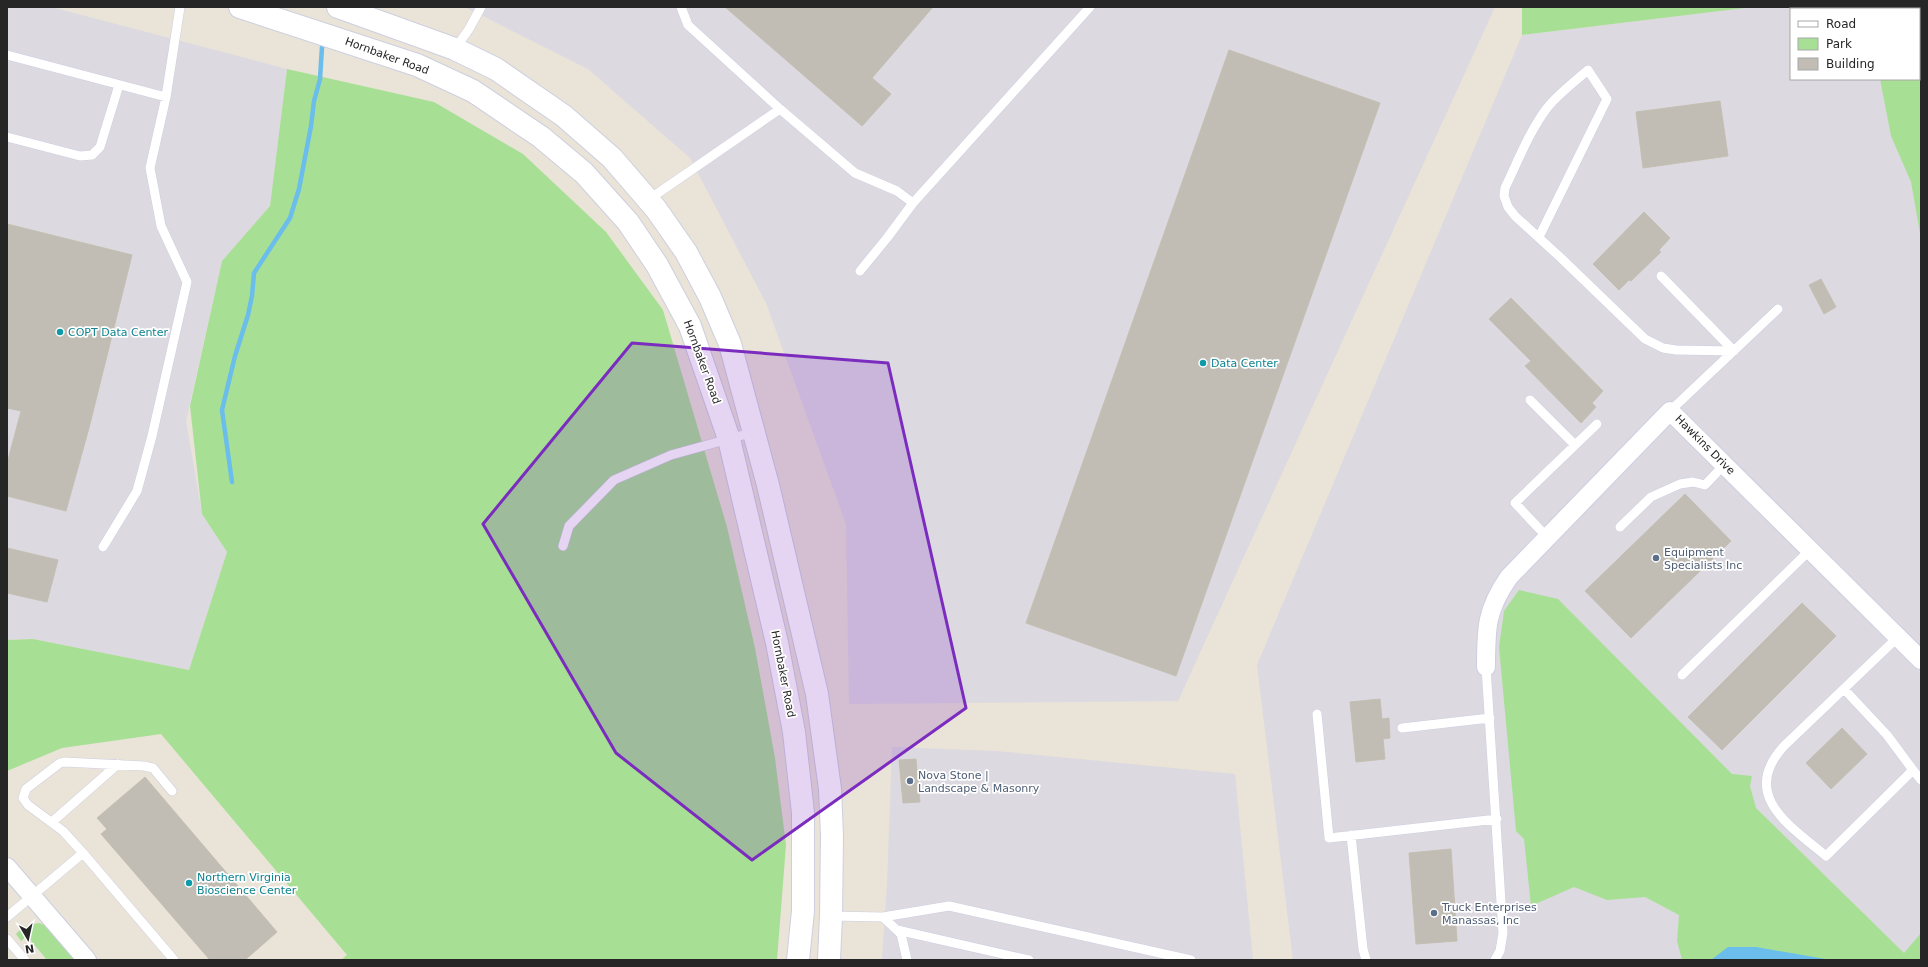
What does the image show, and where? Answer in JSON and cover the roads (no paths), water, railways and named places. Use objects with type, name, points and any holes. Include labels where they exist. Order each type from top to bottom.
[{"type":"main road","name":"Hornbaker Road","points":[[240,7],[417,65],[472,91],[541,137],[584,173],[628,222],[641,239],[665,278],[690,326],[729,439],[777,643],[794,732],[803,813],[803,912],[798,960]]},
{"type":"main road","points":[[338,7],[455,49],[496,69],[564,116],[612,158],[648,200],[686,252],[710,296],[730,344],[754,432],[772,500],[818,701],[830,788],[832,836],[831,916],[828,960]]},
{"type":"street","name":"Hawkins Drive","points":[[1486,667],[1488,619],[1493,604],[1509,577],[1670,411],[1811,549],[1921,660]]},
{"type":"street","points":[[7,867],[87,960]]},
{"type":"lane","points":[[103,547],[137,491],[152,436],[187,282],[161,226],[150,168],[166,97],[180,7]]},
{"type":"lane","points":[[455,49],[470,29],[481,7]]},
{"type":"lane","points":[[681,7],[688,25],[780,109],[855,173],[897,191],[913,203]]},
{"type":"lane","points":[[860,271],[913,203],[1090,7]]},
{"type":"lane","points":[[7,55],[166,97]]},
{"type":"lane","points":[[1539,237],[1607,99],[1588,70],[1561,93],[1548,107],[1537,123],[1505,188],[1504,196],[1508,207],[1515,216],[1539,237],[1645,339],[1663,348],[1676,350],[1734,351]]},
{"type":"lane","points":[[7,137],[80,156],[92,155],[100,147],[119,85]]},
{"type":"lane","points":[[648,200],[780,109]]},
{"type":"lane","points":[[1661,276],[1734,351]]},
{"type":"lane","points":[[1670,411],[1778,309]]},
{"type":"lane","points":[[1530,400],[1575,445]]},
{"type":"lane","points":[[1547,537],[1515,503],[1597,424]]},
{"type":"lane","points":[[563,546],[569,526],[614,480],[671,455],[754,432]]},
{"type":"lane","points":[[1620,527],[1651,497],[1680,484],[1693,482],[1705,485],[1725,464]]},
{"type":"lane","points":[[1682,675],[1811,549]]},
{"type":"lane","points":[[1898,637],[1784,746],[1769,769],[1768,787],[1771,804],[1780,817],[1826,856],[1913,770]]},
{"type":"lane","points":[[1486,667],[1497,819],[1503,933],[1500,951],[1495,960]]},
{"type":"lane","points":[[1844,689],[1887,735],[1921,780]]},
{"type":"lane","points":[[1317,714],[1329,838],[1497,819]]},
{"type":"lane","points":[[1402,728],[1490,718]]},
{"type":"lane","points":[[172,791],[153,768],[118,764],[64,762],[26,789],[23,798],[28,805],[52,822],[83,852],[174,960]]},
{"type":"lane","points":[[52,822],[118,764]]},
{"type":"lane","points":[[1351,835],[1363,950],[1366,960]]},
{"type":"lane","points":[[7,917],[83,852]]},
{"type":"lane","points":[[831,916],[883,917],[949,906],[1191,960]]},
{"type":"lane","points":[[883,917],[901,934],[907,960]]},
{"type":"lane","points":[[897,930],[1029,960]]},
{"type":"lane","points":[[7,939],[25,960]]},
{"type":"water","points":[[1728,947],[1756,947],[1831,960],[1711,960]]},
{"type":"waterway","points":[[232,482],[222,410],[235,356],[248,315],[252,296],[254,273],[290,218],[299,189],[311,126],[314,101],[320,79],[322,47]]},
{"type":"place","name":"COPT Data Center","points":[[60,332]]},
{"type":"place","name":"Data Center","points":[[1203,363]]},
{"type":"place","name":"Equipment Specialists Inc","points":[[1656,558]]},
{"type":"place","name":"Nova Stone | Landscape & Masonry","points":[[910,781]]},
{"type":"place","name":"Northern Virginia Bioscience Center","points":[[189,883]]},
{"type":"place","name":"Truck Enterprises Manassas, Inc","points":[[1434,913]]}]
